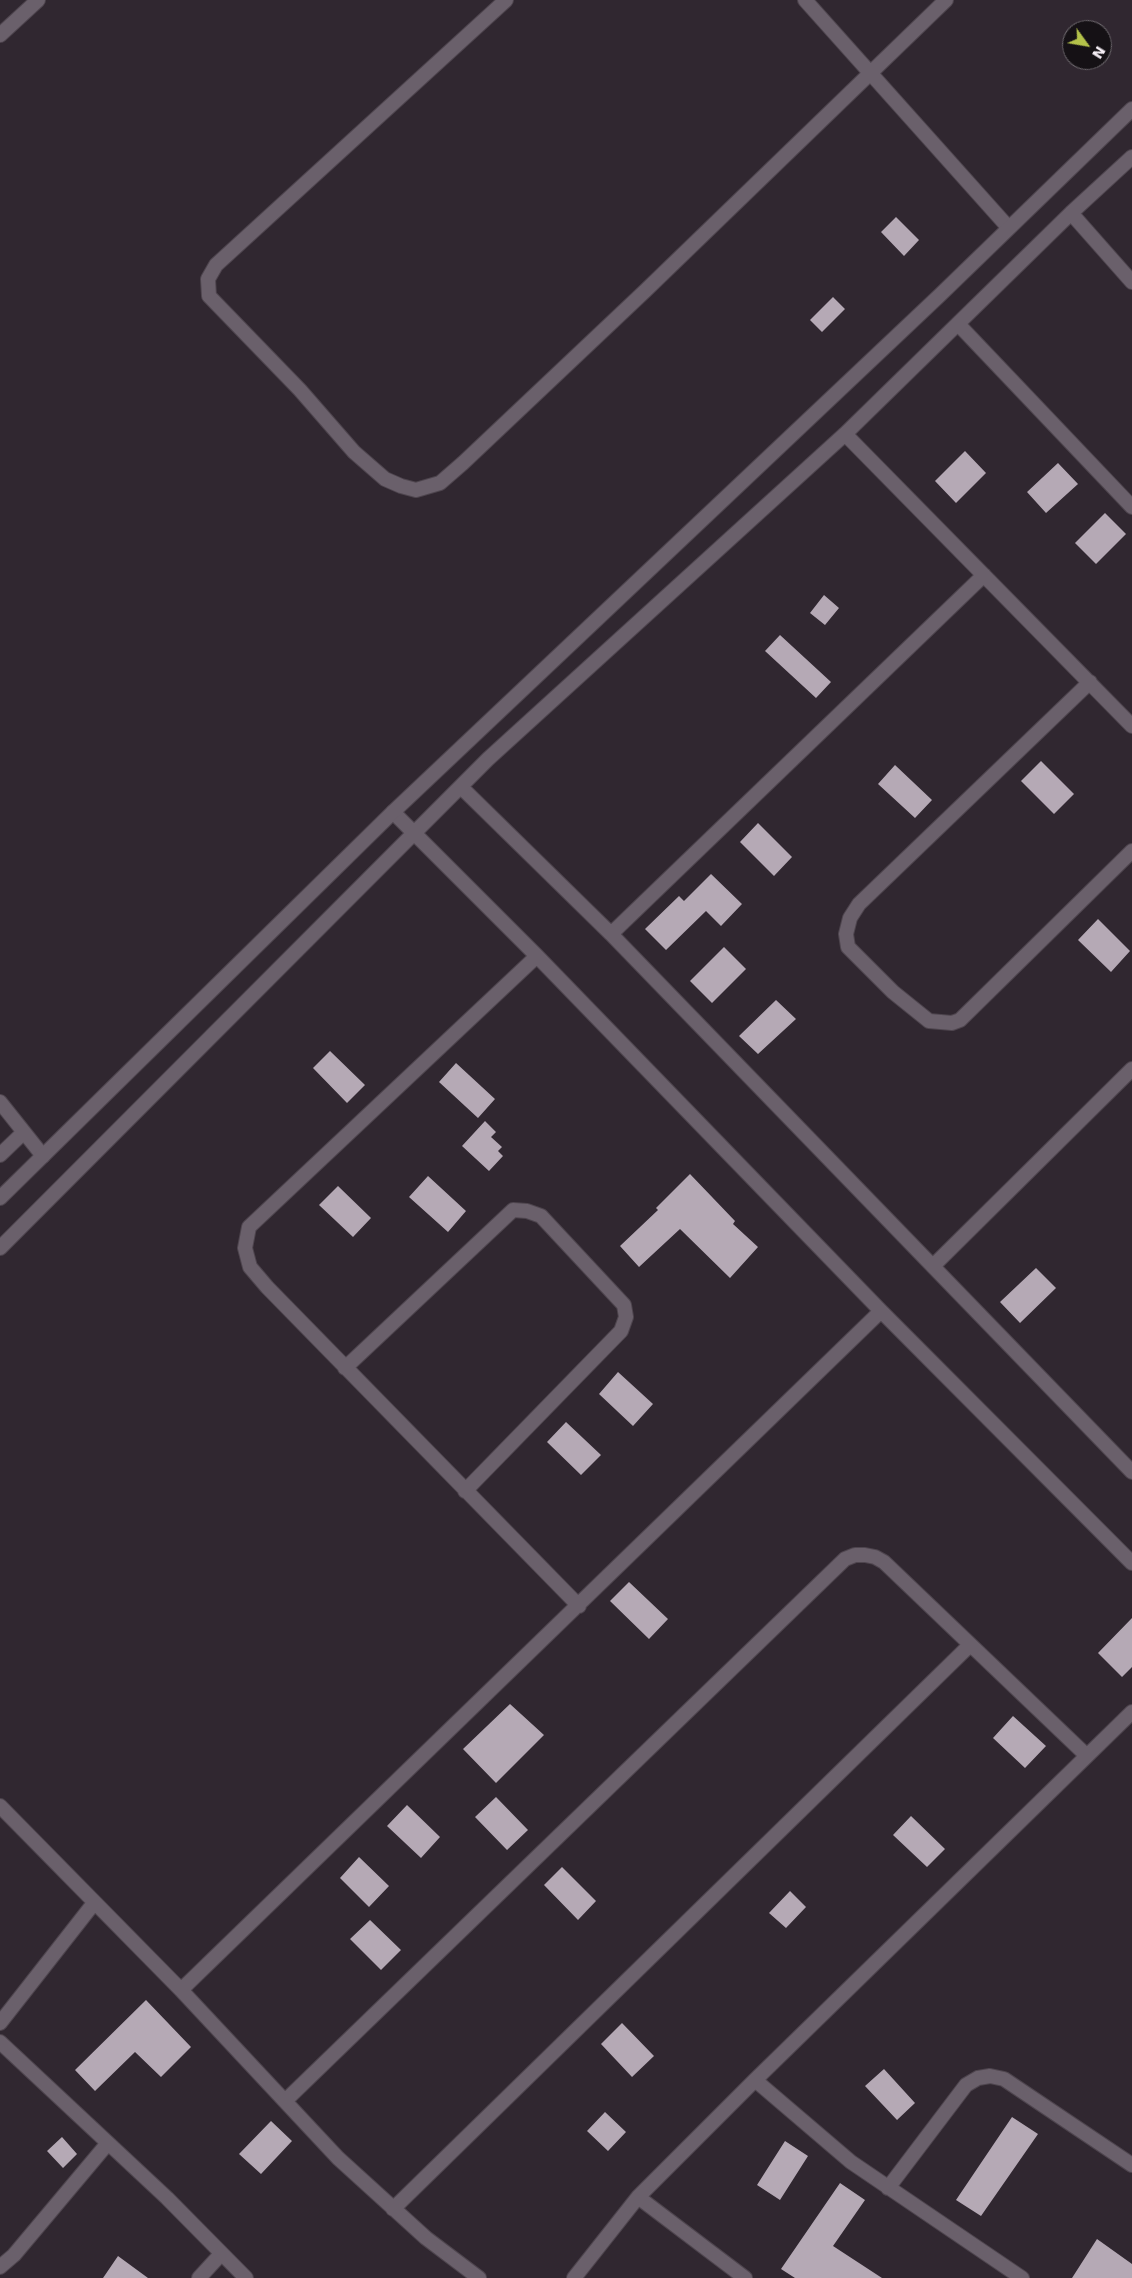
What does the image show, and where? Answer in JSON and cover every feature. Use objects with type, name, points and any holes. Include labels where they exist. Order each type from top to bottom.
[{"type":"street","points":[[0,35],[38,0]]},
{"type":"street","points":[[506,0],[216,265],[208,279],[209,296],[300,390],[354,452],[385,479],[416,490],[440,483],[463,463],[946,0]]},
{"type":"street","points":[[805,0],[1008,227]]},
{"type":"street","points":[[0,1198],[393,812],[940,295],[1008,227],[1132,109]]},
{"type":"street","points":[[0,1248],[510,738],[845,434],[1132,157]]},
{"type":"street","points":[[1071,214],[1132,282]]},
{"type":"street","points":[[958,324],[1132,508]]},
{"type":"street","points":[[845,434],[1132,726]]},
{"type":"street","points":[[612,934],[984,575]]},
{"type":"street","points":[[1090,682],[859,904],[850,918],[846,934],[848,947],[893,992],[929,1021],[952,1023],[960,1020],[1132,851]]},
{"type":"street","points":[[461,787],[612,934],[1132,1472]]},
{"type":"street","points":[[393,812],[537,956],[881,1311],[1132,1564]]},
{"type":"street","points":[[537,956],[249,1227],[245,1248],[250,1267],[464,1491],[579,1606]]},
{"type":"street","points":[[933,1266],[1132,1069]]},
{"type":"street","points":[[0,1102],[43,1156]]},
{"type":"street","points":[[0,1155],[24,1132]]},
{"type":"street","points":[[345,1368],[513,1210],[528,1211],[541,1216],[624,1305],[626,1317],[621,1330],[464,1491]]},
{"type":"street","points":[[181,1990],[881,1311]]},
{"type":"street","points":[[285,2101],[844,1559],[855,1555],[865,1555],[875,1557],[884,1562],[1086,1755]]},
{"type":"street","points":[[393,2210],[970,1645]]},
{"type":"street","points":[[574,2278],[638,2197],[1086,1755],[1132,1712]]},
{"type":"street","points":[[0,1806],[181,1990],[338,2158],[393,2210],[479,2278]]},
{"type":"street","points":[[0,2023],[94,1902]]},
{"type":"street","points":[[0,2042],[167,2198],[246,2278]]},
{"type":"street","points":[[888,2188],[966,2086],[978,2078],[990,2076],[1004,2079],[1132,2165]]},
{"type":"street","points":[[755,2080],[852,2162],[1022,2278]]},
{"type":"street","points":[[0,2268],[14,2255],[108,2143]]},
{"type":"street","points":[[638,2197],[745,2278]]},
{"type":"street","points":[[199,2278],[221,2254]]},
{"type":"building","points":[[896,217],[919,240],[904,256],[881,232]]},
{"type":"building","points":[[833,297],[845,309],[822,332],[810,320]]},
{"type":"building","points":[[965,451],[986,473],[956,503],[935,481]]},
{"type":"building","points":[[1058,463],[1078,484],[1046,513],[1027,492]]},
{"type":"building","points":[[1105,513],[1126,534],[1096,564],[1075,543]]},
{"type":"building","points":[[824,595],[839,608],[825,625],[810,613]]},
{"type":"building","points":[[780,635],[831,682],[816,698],[765,651]]},
{"type":"building","points":[[1041,761],[1074,794],[1054,814],[1021,781]]},
{"type":"building","points":[[895,765],[932,800],[915,818],[878,784]]},
{"type":"building","points":[[758,823],[792,857],[774,876],[740,842]]},
{"type":"building","points":[[711,874],[742,904],[721,926],[706,911],[666,950],[645,929],[679,896],[684,901]]},
{"type":"building","points":[[1098,919],[1130,951],[1111,972],[1078,940]]},
{"type":"building","points":[[724,947],[746,969],[712,1003],[690,981]]},
{"type":"building","points":[[776,1000],[796,1019],[758,1054],[739,1036]]},
{"type":"building","points":[[330,1051],[365,1085],[347,1103],[313,1068]]},
{"type":"building","points":[[456,1063],[495,1099],[478,1118],[439,1082]]},
{"type":"building","points":[[485,1121],[496,1132],[491,1137],[502,1147],[498,1151],[503,1156],[489,1171],[462,1146]]},
{"type":"building","points":[[690,1174],[735,1221],[733,1224],[758,1247],[730,1278],[680,1229],[639,1267],[620,1246],[658,1210],[656,1208]]},
{"type":"building","points":[[428,1176],[466,1211],[448,1232],[409,1197]]},
{"type":"building","points":[[338,1186],[371,1218],[353,1237],[319,1205]]},
{"type":"building","points":[[1036,1268],[1056,1288],[1020,1323],[1000,1302]]},
{"type":"building","points":[[618,1372],[653,1404],[633,1426],[599,1394]]},
{"type":"building","points":[[566,1422],[601,1455],[581,1475],[547,1442]]},
{"type":"building","points":[[629,1582],[668,1619],[649,1639],[610,1601]]},
{"type":"building","points":[[1132,1618],[1132,1667],[1122,1677],[1098,1653]]},
{"type":"building","points":[[510,1704],[544,1735],[496,1783],[463,1749]]},
{"type":"building","points":[[1013,1716],[1046,1746],[1025,1768],[993,1738]]},
{"type":"building","points":[[496,1797],[528,1830],[507,1850],[475,1817]]},
{"type":"building","points":[[407,1805],[440,1837],[421,1858],[387,1826]]},
{"type":"building","points":[[911,1816],[945,1849],[927,1867],[893,1835]]},
{"type":"building","points":[[359,1857],[389,1886],[369,1907],[340,1878]]},
{"type":"building","points":[[562,1867],[596,1901],[578,1920],[544,1885]]},
{"type":"building","points":[[790,1891],[806,1907],[786,1928],[769,1913]]},
{"type":"building","points":[[370,1920],[401,1950],[381,1970],[350,1939]]},
{"type":"building","points":[[146,2000],[191,2047],[161,2077],[135,2052],[95,2091],[75,2070]]},
{"type":"building","points":[[622,2023],[654,2056],[632,2077],[601,2044]]},
{"type":"building","points":[[884,2069],[915,2103],[897,2120],[865,2086]]},
{"type":"building","points":[[605,2112],[626,2132],[608,2151],[587,2131]]},
{"type":"building","points":[[1012,2117],[1038,2134],[981,2216],[956,2200]]},
{"type":"building","points":[[271,2121],[292,2141],[261,2174],[239,2154]]},
{"type":"building","points":[[62,2137],[77,2154],[63,2168],[47,2151]]},
{"type":"building","points":[[785,2141],[808,2156],[780,2200],[757,2185]]},
{"type":"building","points":[[840,2183],[865,2200],[833,2246],[882,2278],[795,2278],[781,2269]]},
{"type":"building","points":[[1097,2239],[1132,2264],[1132,2278],[1072,2278]]},
{"type":"building","points":[[118,2256],[148,2278],[103,2278]]}]
